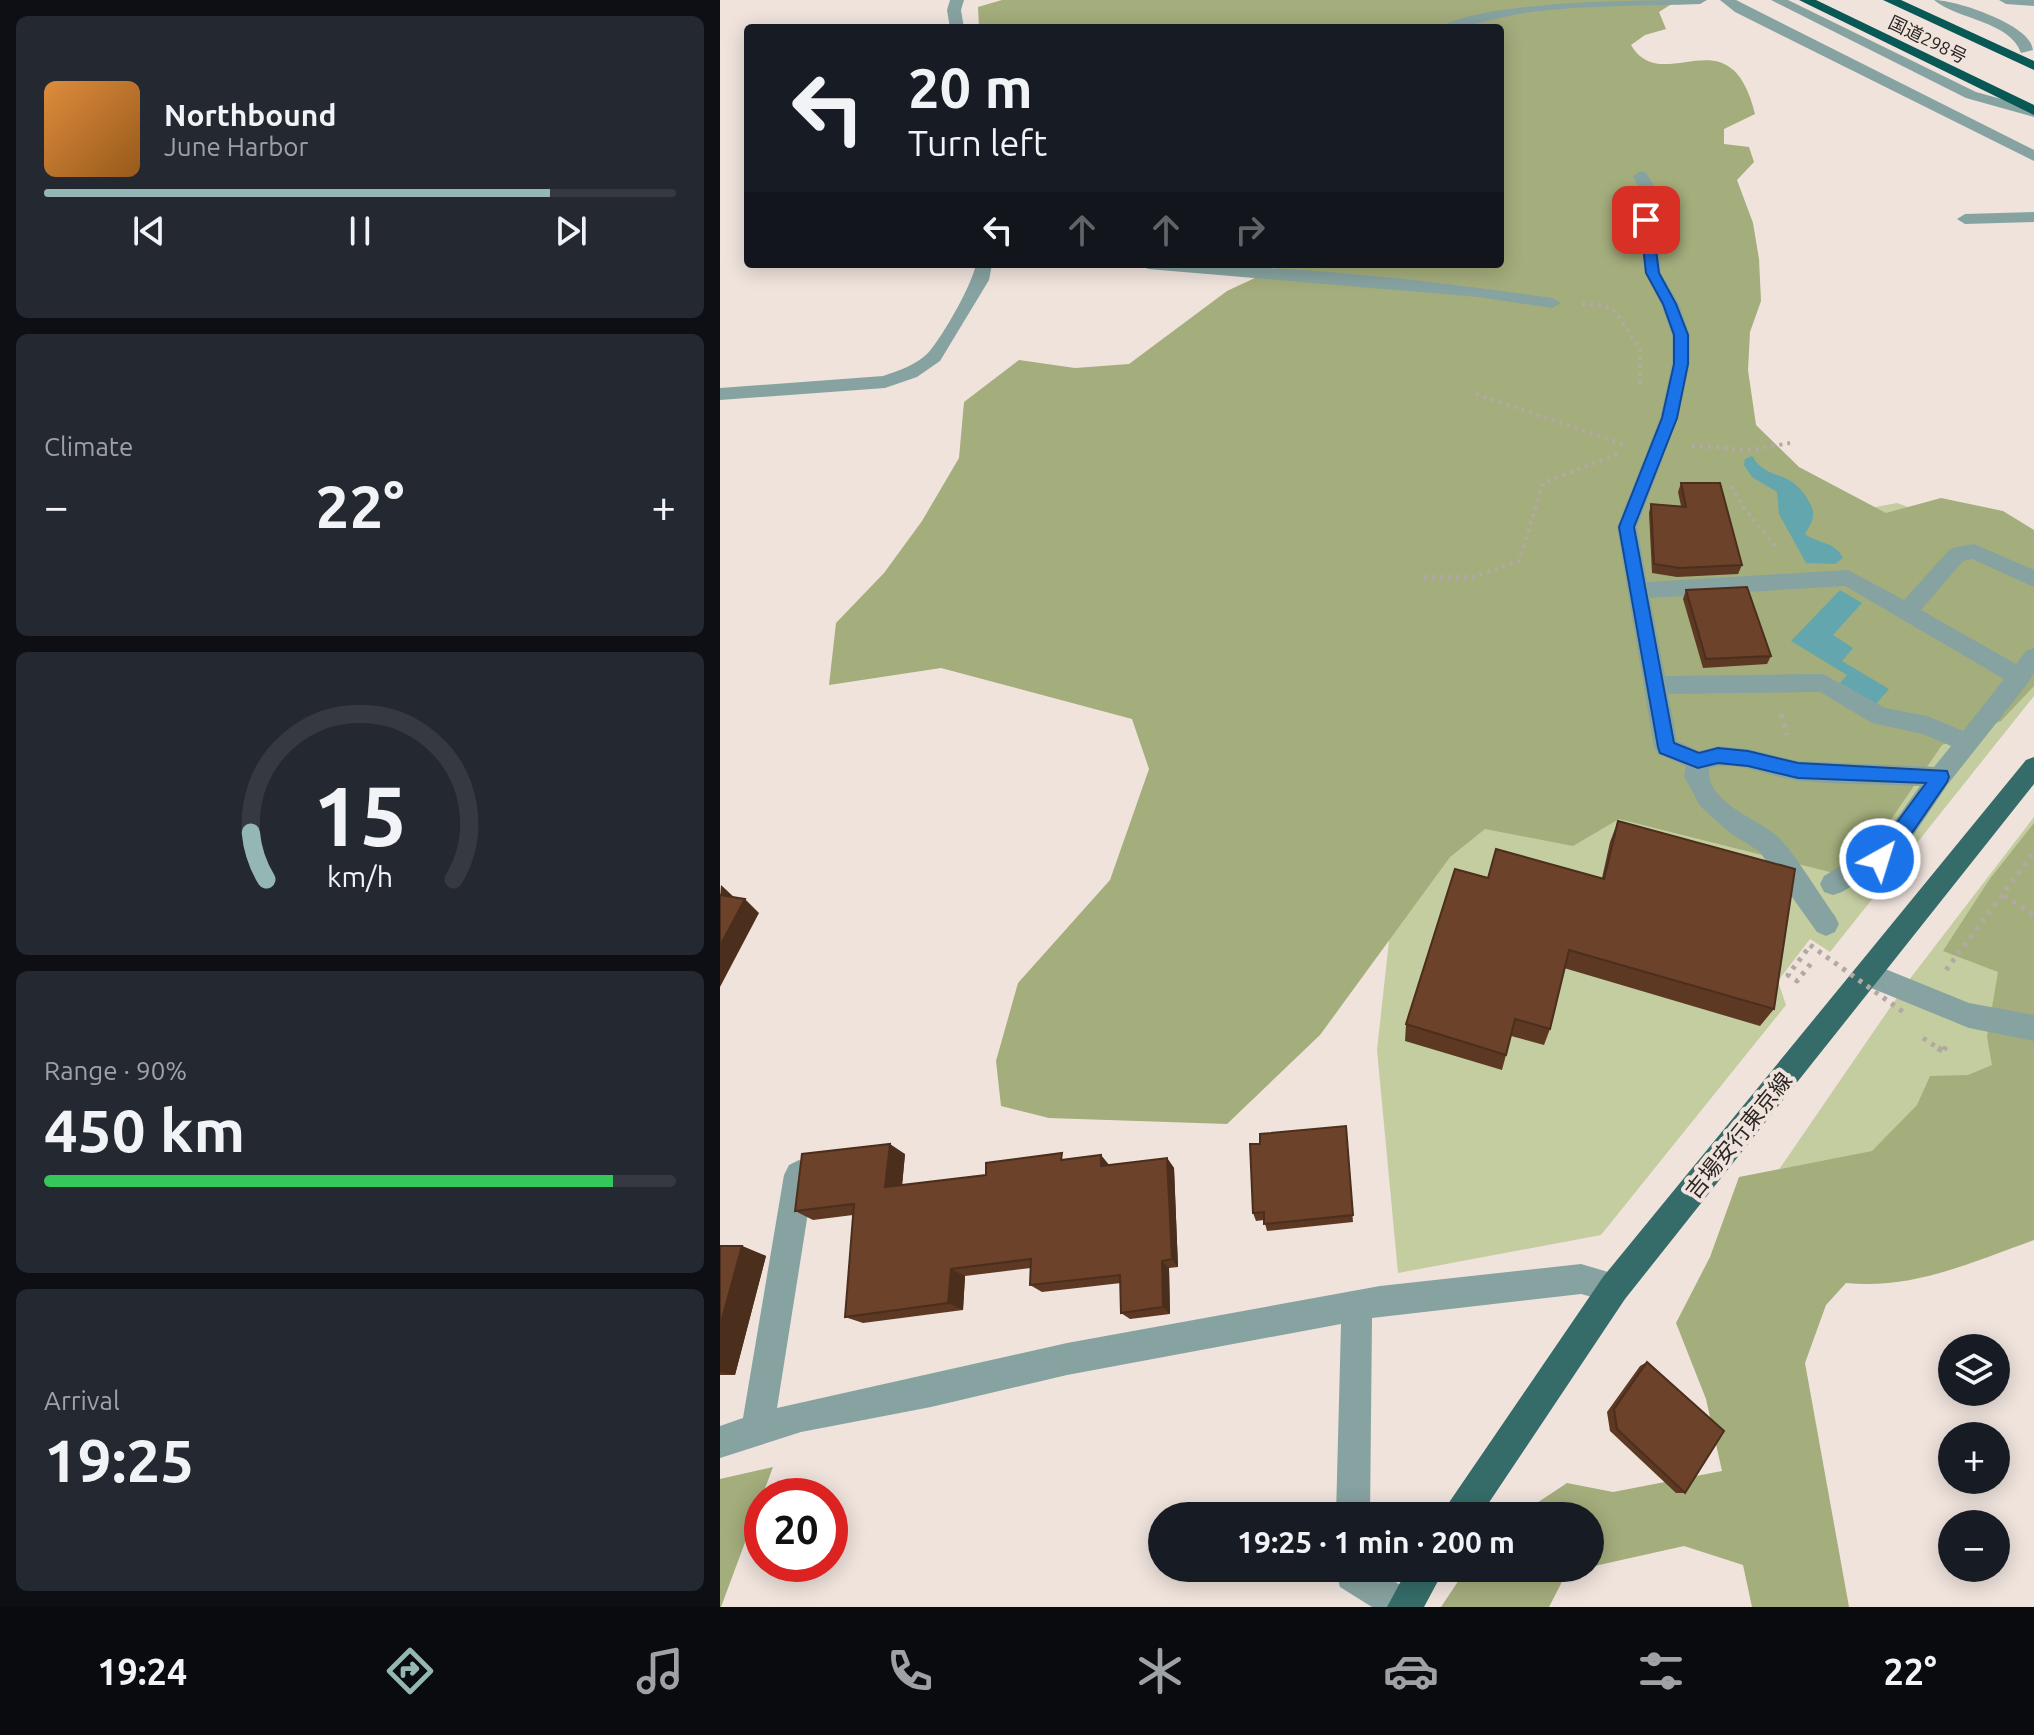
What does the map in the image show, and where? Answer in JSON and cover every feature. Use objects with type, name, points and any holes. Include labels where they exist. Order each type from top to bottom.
[{"type":"highway","name":"国道298号","points":[[1806,0],[2034,112]]},
{"type":"highway","points":[[1832,0],[2034,97]]},
{"type":"highway","points":[[1890,0],[2034,66]]},
{"type":"highway","name":"国道298号","points":[[1916,0],[2030,52]]},
{"type":"main road","name":"吉場安行東京線","points":[[1469,1502],[1614,1288],[2034,767]]},
{"type":"main road","points":[[1404,1607],[1419,1582]]},
{"type":"street","points":[[956,24],[954,10],[957,0]]},
{"type":"street","points":[[1454,24],[1475,14],[1519,5],[1700,0]]},
{"type":"street","points":[[1727,0],[2034,156]]},
{"type":"street","points":[[1778,0],[1971,95],[2034,112]]},
{"type":"street","points":[[1941,0],[2006,28],[2026,44],[2030,52]]},
{"type":"street","points":[[2006,0],[2034,2]]},
{"type":"street","points":[[1641,176],[1645,184],[1653,273],[1670,304],[1681,335],[1681,364],[1669,418],[1627,527],[1666,747],[1698,761],[1718,756],[1748,759],[1798,771],[1940,777]]},
{"type":"street","points":[[1965,219],[2034,217]]},
{"type":"street","points":[[720,394],[885,382],[911,373],[934,357],[981,280],[983,268]]},
{"type":"street","points":[[1195,268],[1478,292],[1552,303]]},
{"type":"street","points":[[1907,612],[1956,555],[1974,551],[2034,579]]},
{"type":"street","points":[[1637,591],[1848,578],[2020,677]]},
{"type":"street","points":[[1833,884],[1889,850],[1940,777],[2034,657]]},
{"type":"street","points":[[1653,685],[1823,683],[1880,716],[1927,725],[1967,743]]},
{"type":"street","points":[[1698,761],[1696,776],[1708,799],[1739,826],[1768,843],[1826,924]]},
{"type":"street","points":[[1868,974],[1915,1007],[1997,1025],[2034,1028]]},
{"type":"street","points":[[757,1431],[799,1175]]},
{"type":"street","points":[[720,1442],[801,1416],[931,1391],[1067,1359],[1357,1305],[1581,1279],[1614,1288]]},
{"type":"street","points":[[1353,1502],[1357,1305]]},
{"type":"street","points":[[1363,1582],[1404,1607]]},
{"type":"path","points":[[1552,303],[1603,305],[1616,312],[1640,349],[1640,397]]},
{"type":"path","points":[[1424,577],[1455,579],[1493,575],[1519,561],[1543,483],[1633,448],[1476,394]]},
{"type":"path","points":[[1659,443],[1751,450],[1790,443]]},
{"type":"path","points":[[1731,486],[1742,506],[1782,555],[1793,580]]},
{"type":"path","points":[[1771,684],[1798,771]]},
{"type":"path","points":[[1813,961],[1797,981],[1788,975],[1810,945],[1915,1007],[2004,896],[2034,852]]},
{"type":"path","points":[[2004,896],[2034,915]]},
{"type":"green space","points":[[1002,0],[1678,0],[1659,12],[1666,29],[1645,35],[1631,45],[1644,59],[1660,64],[1713,61],[1730,67],[1744,83],[1755,114],[1724,129],[1724,144],[1749,147],[1754,162],[1737,180],[1753,223],[1759,259],[1761,301],[1750,332],[1748,370],[1756,425],[1799,467],[1886,513],[1941,498],[2003,511],[2034,530],[2034,686],[2001,721],[1942,745],[1892,818],[1858,879],[1619,819],[1573,846],[1485,829],[1450,857],[1320,1035],[1227,1124],[1049,1118],[1001,1106],[996,1061],[1018,983],[1110,880],[1149,769],[1132,719],[941,668],[829,685],[836,623],[884,573],[922,521],[959,458],[964,402],[1019,360],[1075,368],[1129,364],[1227,291],[1276,268],[1504,268],[1504,24],[979,24],[978,7]]},
{"type":"green space","points":[[1747,441],[1865,509],[1897,503],[1990,536],[2034,560],[2034,696],[1830,952],[1810,939],[1778,981],[1786,1005],[1601,1235],[1398,1273],[1377,1050],[1407,778]]},
{"type":"green space","points":[[2034,817],[2034,1157],[1767,1187],[1909,980]]},
{"type":"green space","points":[[2034,823],[2034,1240],[1918,1278],[1871,1284],[1846,1283],[1826,1305],[1805,1363],[1849,1607],[1752,1607],[1743,1565],[1684,1546],[1604,1564],[1604,1502],[1538,1502],[1567,1483],[1613,1492],[1722,1471],[1706,1399],[1676,1323],[1710,1257],[1739,1177],[1872,1151],[1917,1105],[1930,1076],[1968,1075],[1992,1065],[1987,1037],[1998,972],[1943,951],[1989,880]]},
{"type":"green space","points":[[773,1467],[769,1478],[744,1478],[744,1545],[721,1607],[720,1607],[720,1479]]},
{"type":"green space","points":[[1458,1582],[1562,1582],[1549,1607],[1441,1607]]},
{"type":"water","points":[[1752,456],[1765,469],[1793,482],[1800,489],[1813,511],[1805,534],[1836,548],[1843,558],[1835,564],[1806,563],[1779,514],[1777,492],[1752,477],[1744,465],[1745,459]]},
{"type":"water","points":[[1840,590],[1862,603],[1833,635],[1853,648],[1842,661],[1889,689],[1876,704],[1840,683],[1847,675],[1791,641]]},
{"type":"building","points":[[1681,483],[1720,483],[1742,565],[1680,568],[1654,564],[1651,504],[1686,507]]},
{"type":"building","points":[[1747,587],[1771,656],[1706,659],[1686,590]]},
{"type":"building","points":[[1618,821],[1795,869],[1774,1009],[1569,950],[1550,1029],[1515,1019],[1506,1055],[1406,1024],[1455,869],[1488,878],[1496,849],[1604,879]]},
{"type":"building","points":[[720,895],[745,899],[720,946]]},
{"type":"building","points":[[1346,1126],[1353,1215],[1264,1224],[1264,1212],[1253,1213],[1250,1144],[1260,1144],[1260,1134]]},
{"type":"building","points":[[890,1144],[885,1187],[986,1175],[986,1163],[1062,1153],[1061,1160],[1101,1155],[1101,1166],[1167,1158],[1172,1259],[1162,1261],[1163,1307],[1121,1313],[1120,1275],[1030,1285],[1031,1259],[951,1269],[948,1303],[845,1317],[854,1204],[795,1211],[802,1154]]},
{"type":"building","points":[[720,1246],[742,1246],[720,1326]]},
{"type":"building","points":[[1647,1362],[1724,1431],[1685,1493],[1617,1429],[1614,1409]]},
{"type":"route","points":[[1646,220],[1653,273],[1670,304],[1681,335],[1681,364],[1669,418],[1627,527],[1666,747],[1698,761],[1718,756],[1748,759],[1798,771],[1940,777],[1880,859]]}]
